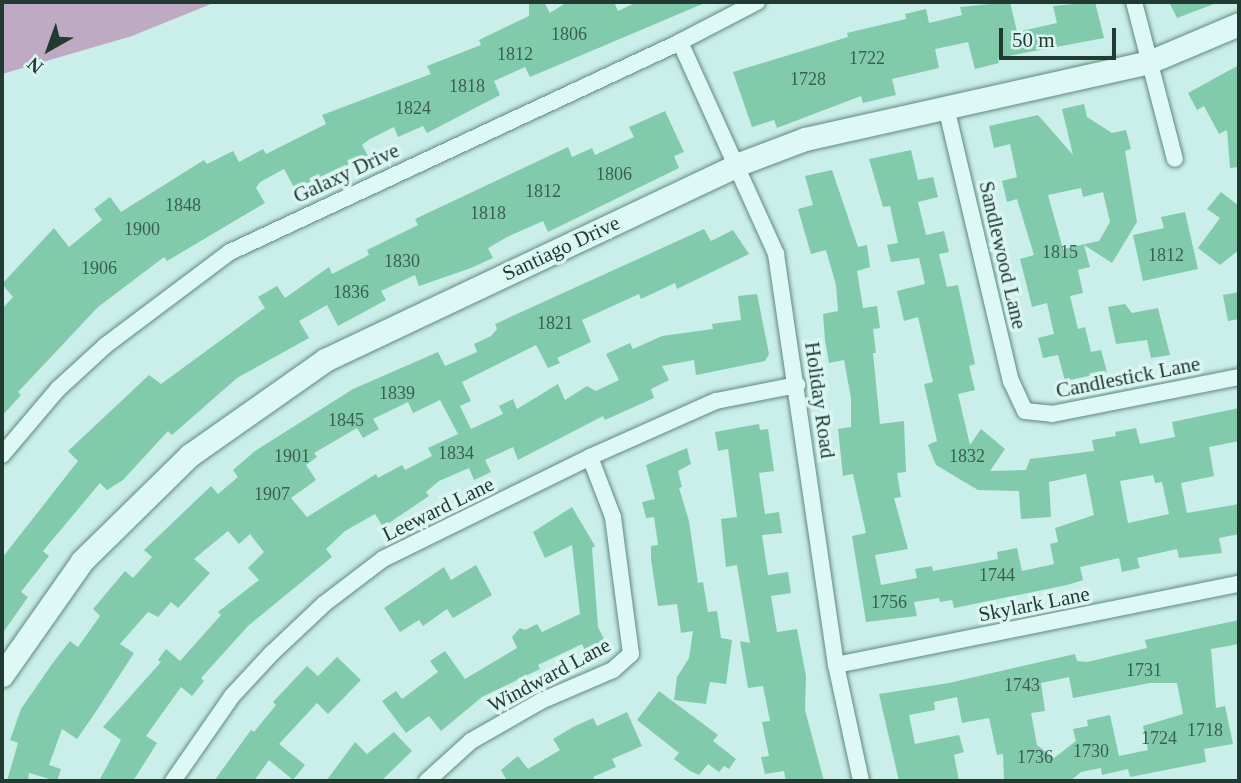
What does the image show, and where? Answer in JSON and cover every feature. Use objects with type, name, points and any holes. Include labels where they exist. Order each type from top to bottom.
[{"type":"street","name":"Galaxy Drive","points":[[2,455],[58,389],[106,345],[230,252],[680,42],[757,2]]},
{"type":"street","points":[[1134,2],[1175,159]]},
{"type":"street","name":"Santiago Drive","points":[[2,675],[82,561],[190,455],[245,413],[325,360],[739,164],[805,139],[1149,62],[1239,24]]},
{"type":"street","name":"Holiday Road","points":[[680,42],[739,164],[776,254],[836,665],[861,781]]},
{"type":"street","name":"Sandlewood Lane","points":[[946,107],[1012,381],[1025,411]]},
{"type":"street","name":"Candlestick Lane","points":[[1025,411],[1052,414],[1239,377]]},
{"type":"street","name":"Leeward Lane","points":[[173,781],[232,696],[324,604],[383,559],[590,457],[716,401],[797,385]]},
{"type":"street","name":"Windward Lane","points":[[427,781],[471,741],[541,701],[612,670],[631,654],[614,517],[590,457]]},
{"type":"street","name":"Skylark Lane","points":[[836,665],[1239,584]]},
{"type":"shaded area","points":[[2,2],[216,2],[132,36],[2,74]]},
{"type":"building","points":[[529,2],[544,2],[550,13],[567,2],[614,2],[618,11],[637,2],[707,2],[530,77],[525,67],[494,81],[500,95],[427,133],[423,126],[398,137],[394,127],[362,145],[369,158],[347,168],[345,165],[295,189],[284,169],[260,182],[256,188],[265,203],[167,261],[164,257],[98,307],[18,392],[21,395],[2,416],[2,309],[13,297],[2,284],[54,228],[69,247],[102,220],[94,209],[110,197],[121,212],[204,160],[207,164],[233,151],[239,162],[263,149],[266,154],[326,124],[322,115],[431,74],[427,66],[481,45],[479,40],[529,16]]},
{"type":"building","points":[[1010,2],[1017,32],[1057,23],[1053,6],[1095,2],[1104,38],[998,58],[999,63],[975,69],[968,42],[935,49],[939,68],[892,79],[896,95],[863,103],[861,96],[777,128],[774,120],[752,127],[733,72],[848,37],[847,33],[906,19],[905,14],[926,9],[929,23],[962,15],[960,7]]},
{"type":"building","points":[[1169,2],[1219,2],[1177,18]]},
{"type":"building","points":[[1239,65],[1239,167],[1230,168],[1227,130],[1219,134],[1204,106],[1197,110],[1188,93]]},
{"type":"building","points":[[1084,104],[1087,117],[1112,133],[1126,130],[1131,149],[1125,151],[1137,222],[1112,263],[1084,245],[1090,267],[1078,270],[1083,293],[1070,296],[1078,329],[1085,327],[1091,352],[1101,350],[1107,372],[1065,381],[1058,355],[1043,358],[1038,338],[1054,334],[1047,303],[1032,307],[1020,259],[1034,255],[1017,199],[1007,202],[1002,181],[1017,177],[1010,144],[994,148],[989,126],[1038,115],[1073,155],[1062,109]],"holes":[[[1081,188],[1083,197],[1103,192],[1110,222],[1099,241],[1063,249],[1048,195]]]},
{"type":"building","points":[[665,111],[684,152],[674,156],[679,168],[548,232],[543,221],[507,237],[488,248],[493,258],[471,268],[419,286],[415,275],[381,291],[386,300],[338,326],[327,305],[299,321],[309,338],[237,378],[172,435],[168,431],[123,480],[107,490],[100,483],[43,551],[49,556],[21,592],[28,597],[2,634],[2,558],[78,461],[68,451],[149,375],[161,384],[265,308],[258,297],[277,286],[285,298],[329,267],[332,274],[369,255],[367,250],[418,225],[415,219],[568,147],[572,157],[592,148],[595,155],[634,137],[629,127]]},
{"type":"building","points":[[911,150],[918,180],[933,177],[938,197],[918,202],[926,235],[944,231],[949,252],[939,254],[947,287],[958,285],[975,364],[969,366],[975,390],[958,394],[970,445],[981,429],[1005,449],[990,471],[1026,470],[1030,459],[1094,451],[1092,440],[1116,436],[1115,432],[1136,428],[1140,444],[1175,437],[1172,422],[1239,408],[1239,441],[1209,447],[1214,476],[1181,483],[1187,513],[1239,504],[1239,534],[1219,538],[1222,553],[1179,558],[1177,549],[1137,558],[1140,568],[1122,572],[1119,558],[1080,567],[1083,580],[1067,585],[954,608],[952,600],[940,602],[939,598],[914,602],[917,616],[866,622],[852,536],[866,533],[853,474],[843,476],[838,429],[851,427],[851,398],[844,360],[829,363],[825,340],[823,314],[838,311],[836,285],[826,250],[811,254],[798,209],[813,205],[805,176],[832,170],[858,247],[867,245],[870,267],[857,271],[863,308],[877,306],[880,328],[873,329],[876,353],[873,353],[880,424],[904,421],[906,472],[897,473],[901,497],[894,498],[908,549],[875,555],[881,585],[917,578],[915,569],[932,566],[933,571],[998,559],[997,552],[1017,548],[1022,571],[1054,564],[1050,544],[1058,542],[1055,528],[1094,515],[1086,474],[1049,482],[1051,517],[1021,519],[1019,491],[978,490],[936,465],[928,445],[937,441],[924,384],[933,382],[918,317],[904,321],[897,291],[925,284],[919,258],[891,262],[887,245],[898,243],[890,206],[883,207],[869,159]],"holes":[[[1153,475],[1155,483],[1162,482],[1169,514],[1128,523],[1120,481]]]},
{"type":"building","points":[[1221,192],[1239,206],[1239,250],[1220,265],[1198,248],[1220,218],[1207,209]]},
{"type":"building","points":[[1185,212],[1198,269],[1143,281],[1133,235],[1164,228],[1161,217]]},
{"type":"building","points":[[704,229],[711,241],[733,230],[749,254],[677,289],[675,283],[641,299],[639,294],[582,320],[591,342],[557,358],[560,363],[548,368],[536,345],[462,382],[471,401],[460,406],[471,429],[503,414],[499,406],[513,399],[517,409],[558,384],[565,400],[587,386],[596,391],[619,380],[606,354],[630,343],[633,349],[662,336],[713,329],[712,324],[741,320],[738,296],[757,294],[769,354],[765,361],[696,375],[694,360],[662,366],[669,380],[651,389],[654,398],[605,420],[603,416],[518,460],[513,447],[485,460],[491,472],[474,480],[469,468],[439,481],[426,492],[429,496],[383,527],[375,514],[345,531],[326,549],[332,557],[248,626],[201,678],[204,681],[192,696],[181,687],[146,736],[157,743],[133,781],[99,781],[121,740],[103,727],[161,662],[158,660],[166,649],[180,661],[221,615],[218,612],[259,580],[248,568],[264,552],[250,534],[239,544],[228,531],[194,559],[210,573],[178,608],[171,602],[158,617],[148,612],[120,644],[134,653],[95,713],[77,739],[62,729],[49,765],[61,769],[57,781],[29,773],[28,781],[7,781],[18,743],[10,740],[21,709],[52,664],[70,641],[78,647],[100,616],[93,609],[125,571],[133,578],[152,557],[144,550],[211,486],[218,494],[238,477],[233,470],[255,451],[353,389],[438,352],[445,366],[477,352],[474,344],[491,336],[497,329],[495,324]],"holes":[[[440,400],[458,434],[428,448],[432,456],[405,470],[402,465],[378,478],[376,474],[307,517],[291,498],[316,480],[306,465],[317,457],[314,453],[357,428],[363,438],[379,429],[373,419],[408,402],[413,413]]]},
{"type":"building","points":[[1239,292],[1239,319],[1228,321],[1223,295]]},
{"type":"building","points":[[1125,304],[1132,313],[1158,308],[1170,355],[1151,358],[1147,340],[1116,344],[1108,307]]},
{"type":"building","points":[[759,424],[760,430],[768,429],[774,471],[759,473],[765,514],[779,512],[782,533],[762,535],[768,575],[788,572],[791,593],[771,596],[777,632],[797,629],[806,676],[805,710],[824,781],[786,781],[784,771],[765,774],[761,757],[769,756],[762,722],[770,721],[763,686],[748,688],[740,641],[750,643],[737,565],[726,567],[721,519],[737,517],[728,449],[718,451],[715,432]]},
{"type":"building","points":[[687,448],[691,464],[678,471],[682,487],[679,488],[689,521],[698,583],[703,582],[708,612],[717,611],[721,638],[732,640],[726,684],[710,682],[706,704],[674,700],[677,677],[689,658],[693,631],[681,633],[677,604],[658,606],[651,559],[651,546],[658,545],[654,517],[646,518],[642,502],[655,499],[646,465]]},
{"type":"building","points":[[572,507],[595,546],[592,548],[598,627],[605,641],[585,650],[582,644],[538,665],[540,669],[482,697],[441,731],[429,716],[406,733],[382,701],[396,691],[402,699],[438,672],[430,661],[445,651],[465,679],[517,648],[512,637],[520,628],[525,630],[537,624],[542,632],[580,614],[572,545],[545,558],[533,532]]},
{"type":"building","points":[[476,565],[492,595],[453,618],[447,609],[423,626],[419,620],[400,632],[384,608],[444,567],[451,580]]},
{"type":"building","points":[[1239,620],[1239,644],[1211,649],[1216,708],[1225,706],[1233,744],[1204,749],[1206,762],[1130,777],[1128,769],[1102,775],[1101,768],[1081,772],[1070,781],[1004,781],[1003,754],[997,755],[989,718],[962,723],[957,697],[934,702],[935,710],[909,715],[915,744],[959,735],[964,752],[954,755],[959,781],[899,781],[879,694],[949,683],[1075,654],[1077,661],[1087,662],[1147,648],[1145,640]],"holes":[[[1069,677],[1073,698],[1150,683],[1177,683],[1183,714],[1143,726],[1148,750],[1119,756],[1110,715],[1087,720],[1088,726],[1073,729],[1076,741],[1054,758],[1037,745],[1031,713],[1045,711],[1041,683]]]},
{"type":"building","points":[[337,657],[361,680],[328,714],[317,703],[279,744],[305,765],[293,780],[269,760],[254,781],[214,781],[251,730],[254,732],[276,705],[273,702],[307,666],[318,676]]},
{"type":"building","points":[[659,691],[718,735],[713,741],[736,759],[729,769],[724,766],[719,772],[708,764],[699,775],[690,771],[674,759],[679,753],[637,720]]},
{"type":"building","points":[[627,712],[642,746],[612,759],[616,767],[593,777],[596,781],[507,781],[501,770],[518,756],[528,769],[560,750],[553,739],[573,727],[593,718],[597,726]]},
{"type":"building","points":[[394,732],[412,751],[381,781],[326,781],[355,742],[367,754]]}]
